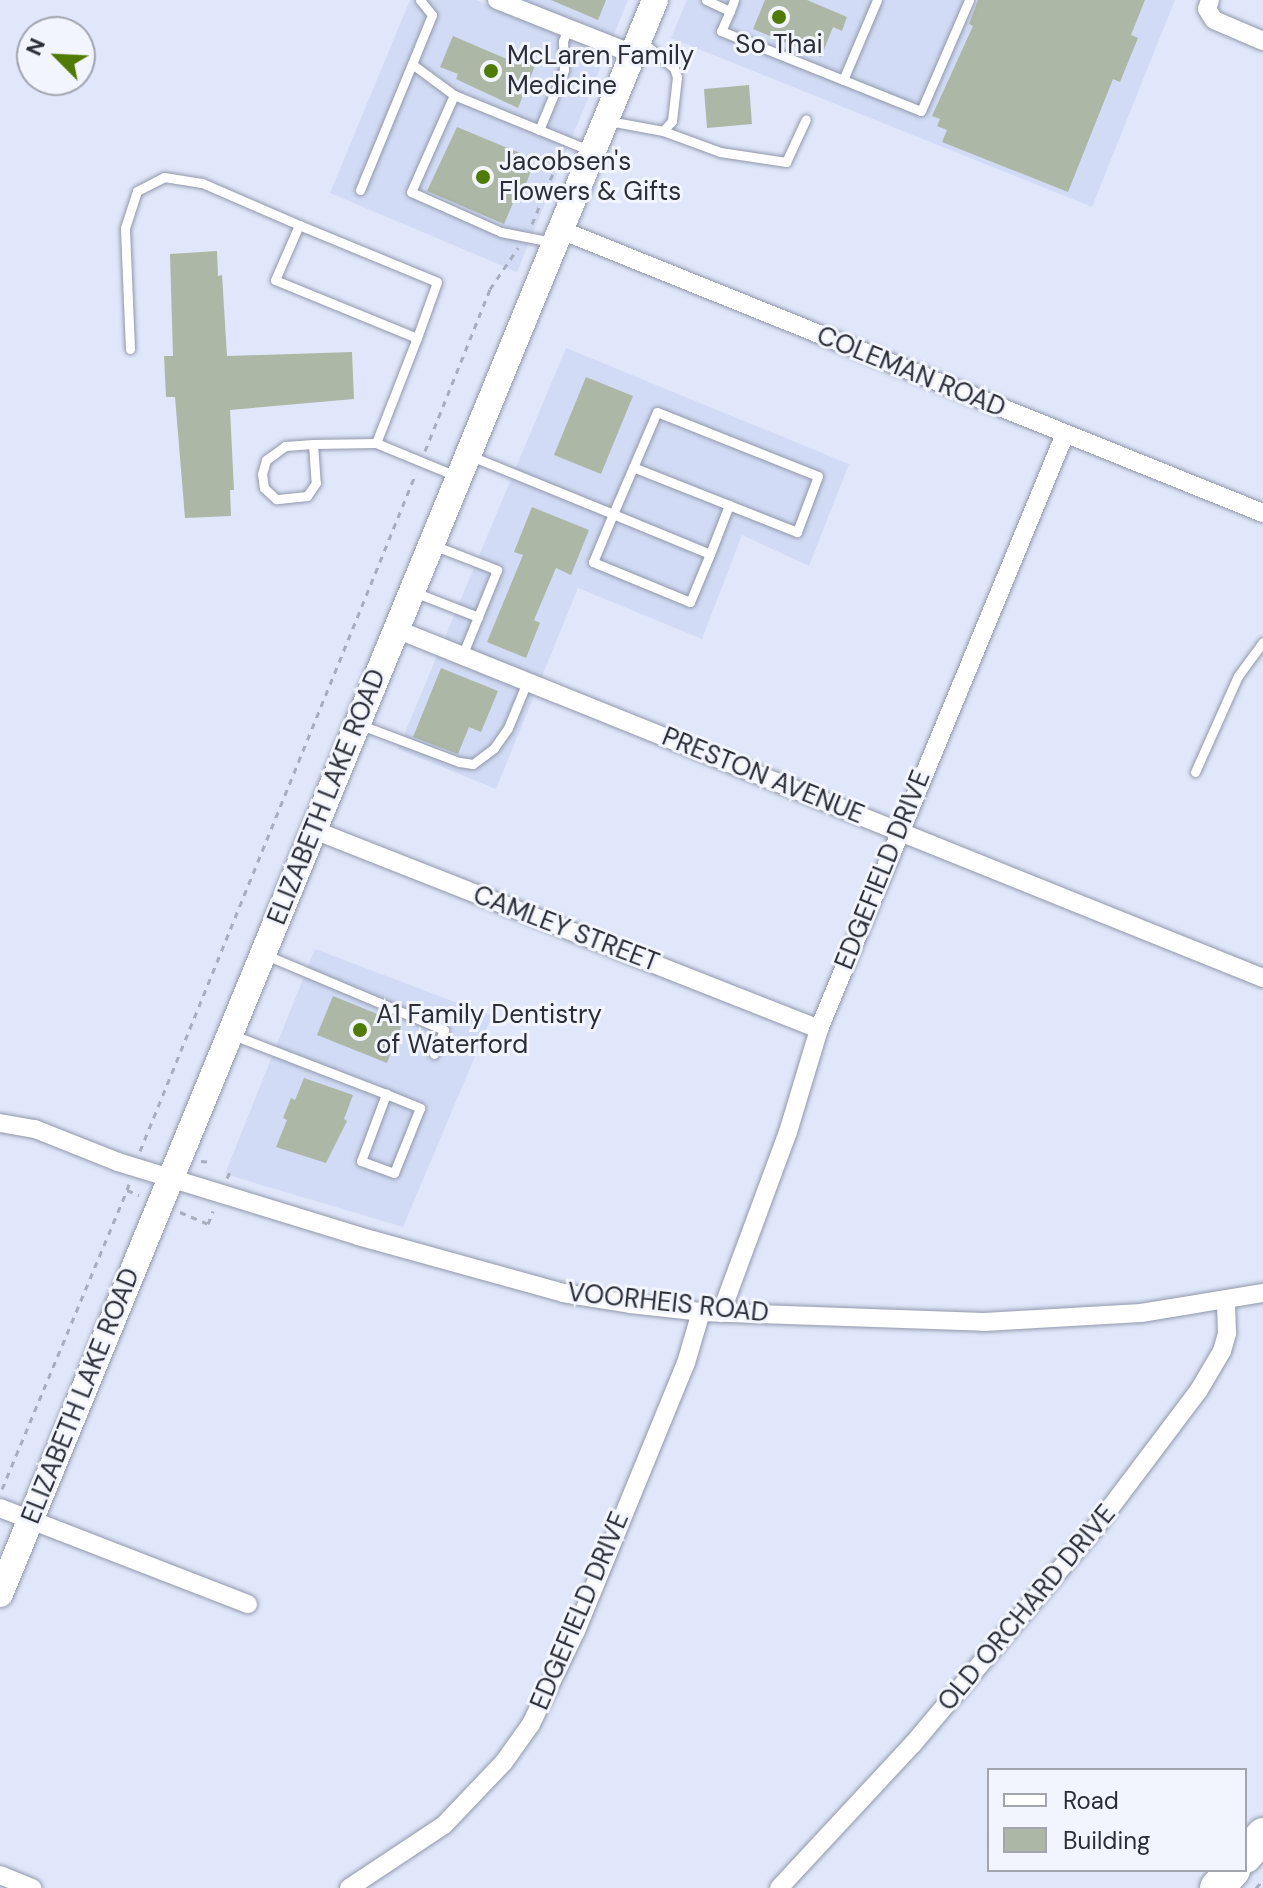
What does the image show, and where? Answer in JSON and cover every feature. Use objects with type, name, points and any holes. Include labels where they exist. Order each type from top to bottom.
[{"type":"highway","points":[[1247,1854],[1263,1835]]},
{"type":"highway","points":[[1217,1888],[1231,1872]]},
{"type":"main road","name":"ELIZABETH LAKE ROAD","points":[[0,1594],[655,0]]},
{"type":"street","points":[[497,0],[568,28],[636,47]]},
{"type":"street","points":[[1210,0],[1207,9],[1214,20],[1263,41]]},
{"type":"street","name":"COLEMAN ROAD","points":[[558,236],[1263,513]]},
{"type":"street","name":"EDGEFIELD DRIVE","points":[[721,1313],[788,1132],[819,1029],[898,830],[1065,434]]},
{"type":"street","name":"PRESTON AVENUE","points":[[396,629],[1263,978]]},
{"type":"street","name":"CAMLEY STREET","points":[[314,830],[819,1029]]},
{"type":"street","name":"VOORHEIS ROAD","points":[[0,1123],[35,1129],[171,1179],[330,1228],[563,1293],[701,1312],[984,1322],[1101,1317],[1263,1293]]},
{"type":"street","name":"OLD ORCHARD DRIVE","points":[[779,1888],[932,1723],[1095,1528],[1199,1390],[1222,1351],[1227,1333],[1226,1300]]},
{"type":"street","name":"EDGEFIELD DRIVE","points":[[352,1888],[444,1825],[504,1762],[531,1724],[576,1631],[686,1363],[701,1312]]},
{"type":"street","points":[[0,1508],[248,1604]]},
{"type":"street","points":[[0,1875],[33,1888]]},
{"type":"lane","points":[[360,190],[432,15],[420,0]]},
{"type":"lane","points":[[706,0],[730,11]]},
{"type":"lane","points":[[734,0],[721,31],[921,111],[969,0]]},
{"type":"lane","points":[[843,80],[877,0]]},
{"type":"lane","points":[[539,130],[564,70],[563,41],[568,28]]},
{"type":"lane","points":[[636,47],[674,68],[677,77],[672,121],[663,131]]},
{"type":"lane","points":[[412,64],[454,95],[593,152]]},
{"type":"lane","points":[[454,95],[413,194],[501,232],[525,237],[558,236]]},
{"type":"lane","points":[[606,120],[663,131],[720,152],[786,162],[806,119]]},
{"type":"lane","points":[[130,349],[125,228],[137,191],[164,177],[202,183],[437,282],[376,443]]},
{"type":"lane","points":[[299,225],[275,280],[417,338]]},
{"type":"lane","points":[[633,467],[729,505],[797,532],[818,476],[657,412],[633,467],[593,562],[690,602],[729,505]]},
{"type":"lane","points":[[313,444],[316,483],[307,496],[276,499],[264,488],[262,474],[266,460],[285,446],[313,444],[376,443],[421,462],[463,466],[613,514],[710,554]]},
{"type":"lane","points":[[431,544],[497,570],[462,656]]},
{"type":"lane","points":[[411,592],[478,617]]},
{"type":"lane","points":[[1195,772],[1238,676],[1263,642]]},
{"type":"lane","points":[[357,723],[459,762],[473,764],[494,748],[508,728],[527,682]]},
{"type":"lane","points":[[263,953],[444,1030],[434,1054]]},
{"type":"lane","points":[[230,1033],[386,1094],[420,1108],[394,1173],[361,1161],[386,1094]]},
{"type":"path","points":[[140,1151],[490,289],[525,237],[565,140]]},
{"type":"path","points":[[0,1494],[127,1190]]},
{"type":"path","points":[[1256,1888],[1263,1880]]},
{"type":"shaded area","points":[[410,0],[476,0],[501,10],[505,0],[628,0],[517,272],[330,193]]},
{"type":"shaded area","points":[[687,0],[1175,0],[1092,207],[671,38]]},
{"type":"shaded area","points":[[566,348],[849,464],[809,566],[742,535],[702,639],[578,588],[496,789],[398,749]]},
{"type":"shaded area","points":[[315,949],[492,1016],[403,1227],[225,1174]]},
{"type":"building","points":[[551,0],[606,0],[598,20]]},
{"type":"building","points":[[765,0],[807,0],[847,17],[842,31],[833,27],[821,57],[753,29]]},
{"type":"building","points":[[978,0],[1145,0],[1131,35],[1138,38],[1120,82],[1113,79],[1068,192],[942,142],[947,130],[937,126],[940,119],[932,116],[973,26],[969,24]]},
{"type":"building","name":"McLaren Family Medicine","points":[[453,36],[509,60],[511,53],[536,63],[518,108],[456,79],[458,74],[440,67]]},
{"type":"building","points":[[749,85],[752,124],[707,128],[704,89]]},
{"type":"building","name":"Jacobsen's Flowers & Gifts","points":[[457,127],[532,158],[524,189],[520,187],[504,224],[427,191]]},
{"type":"building","points":[[217,251],[218,276],[222,275],[227,356],[352,352],[354,399],[230,410],[234,490],[230,490],[231,516],[185,518],[175,397],[166,397],[164,356],[173,356],[170,254]]},
{"type":"building","points":[[586,377],[633,396],[601,474],[554,455]]},
{"type":"building","points":[[532,507],[589,530],[571,575],[556,568],[534,620],[540,623],[526,658],[487,642],[523,555],[514,552]]},
{"type":"building","points":[[441,668],[498,691],[481,732],[469,727],[458,754],[413,737]]},
{"type":"building","name":"A1 Family Dentistry of Waterford","points":[[333,996],[402,1024],[387,1063],[317,1035]]},
{"type":"building","points":[[304,1078],[353,1095],[344,1119],[347,1121],[326,1163],[276,1147],[287,1120],[283,1118],[291,1098],[295,1100]]},
{"type":"place","name":"So Thai","points":[[779,17]]},
{"type":"place","name":"McLaren Family Medicine","points":[[491,71]]},
{"type":"place","name":"Jacobsen's Flowers & Gifts","points":[[483,177]]},
{"type":"place","name":"A1 Family Dentistry of Waterford","points":[[360,1030]]}]
